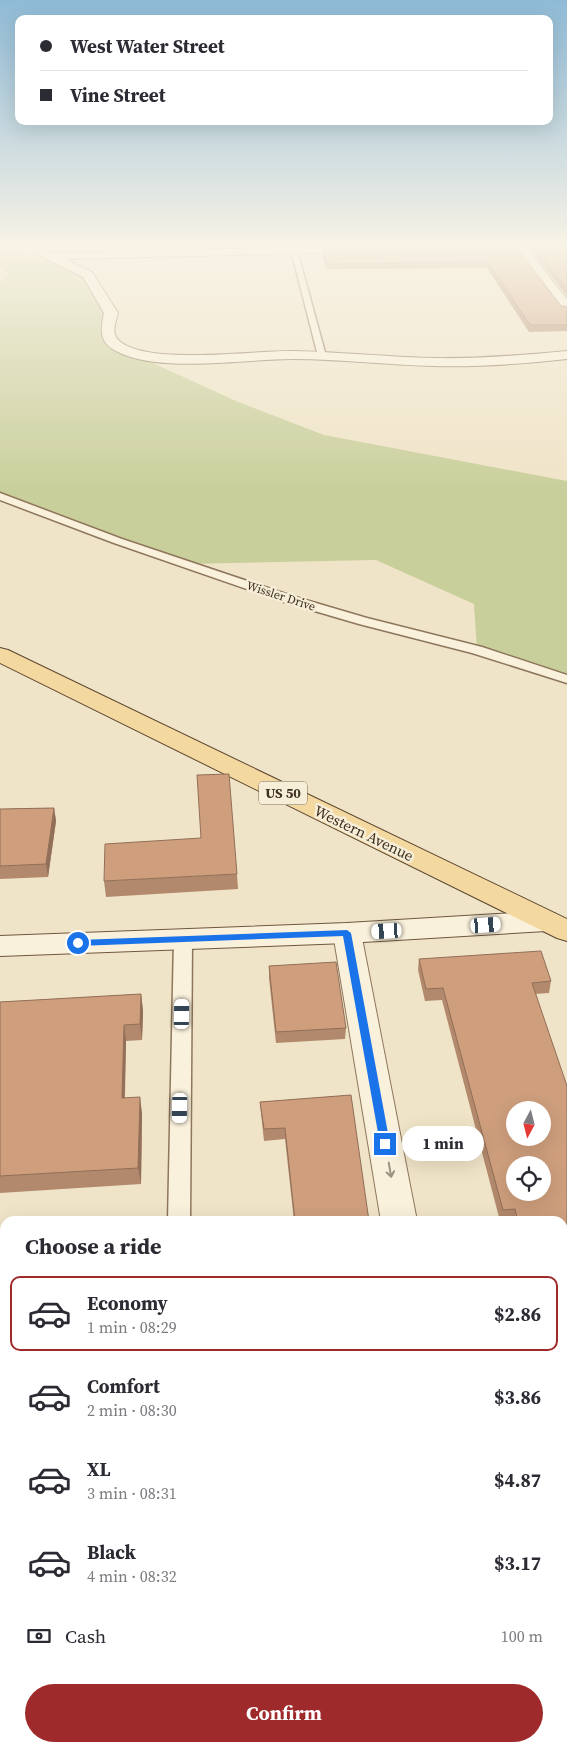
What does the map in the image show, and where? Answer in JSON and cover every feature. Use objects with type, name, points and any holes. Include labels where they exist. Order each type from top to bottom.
[{"type":"main road","name":"Western Avenue","points":[[0,655],[560,924]]},
{"type":"street","points":[[108,327],[109,337],[114,344],[133,354],[155,358],[322,356],[427,362],[538,358],[567,355]]},
{"type":"street","points":[[0,946],[560,924]]},
{"type":"street","points":[[347,933],[398,1216]]},
{"type":"lane","points":[[316,327],[322,356]]},
{"type":"lane","name":"Wissler Drive","points":[[0,496],[118,541],[288,599],[362,621],[477,650],[567,679]]},
{"type":"lane","points":[[179,1216],[183,939]]},
{"type":"green space","points":[[0,327],[107,327],[107,331],[133,354],[236,401],[324,435],[567,481],[567,679],[477,650],[474,604],[376,560],[186,564],[0,500]]},
{"type":"building","points":[[229,774],[237,874],[104,881],[105,844],[201,838],[197,775]]},
{"type":"building","points":[[54,808],[46,864],[0,866],[0,809]]},
{"type":"building","points":[[541,951],[551,981],[532,983],[567,1086],[567,1216],[517,1216],[515,1209],[503,1210],[443,988],[426,989],[419,959]]},
{"type":"building","points":[[336,962],[346,1028],[276,1032],[269,966]]},
{"type":"building","points":[[141,994],[140,1024],[124,1025],[122,1098],[140,1097],[138,1168],[0,1176],[0,1002]]},
{"type":"building","points":[[351,1095],[368,1216],[294,1216],[285,1128],[264,1129],[260,1102]]},
{"type":"route","points":[[78,943],[347,933],[385,1144]]}]
